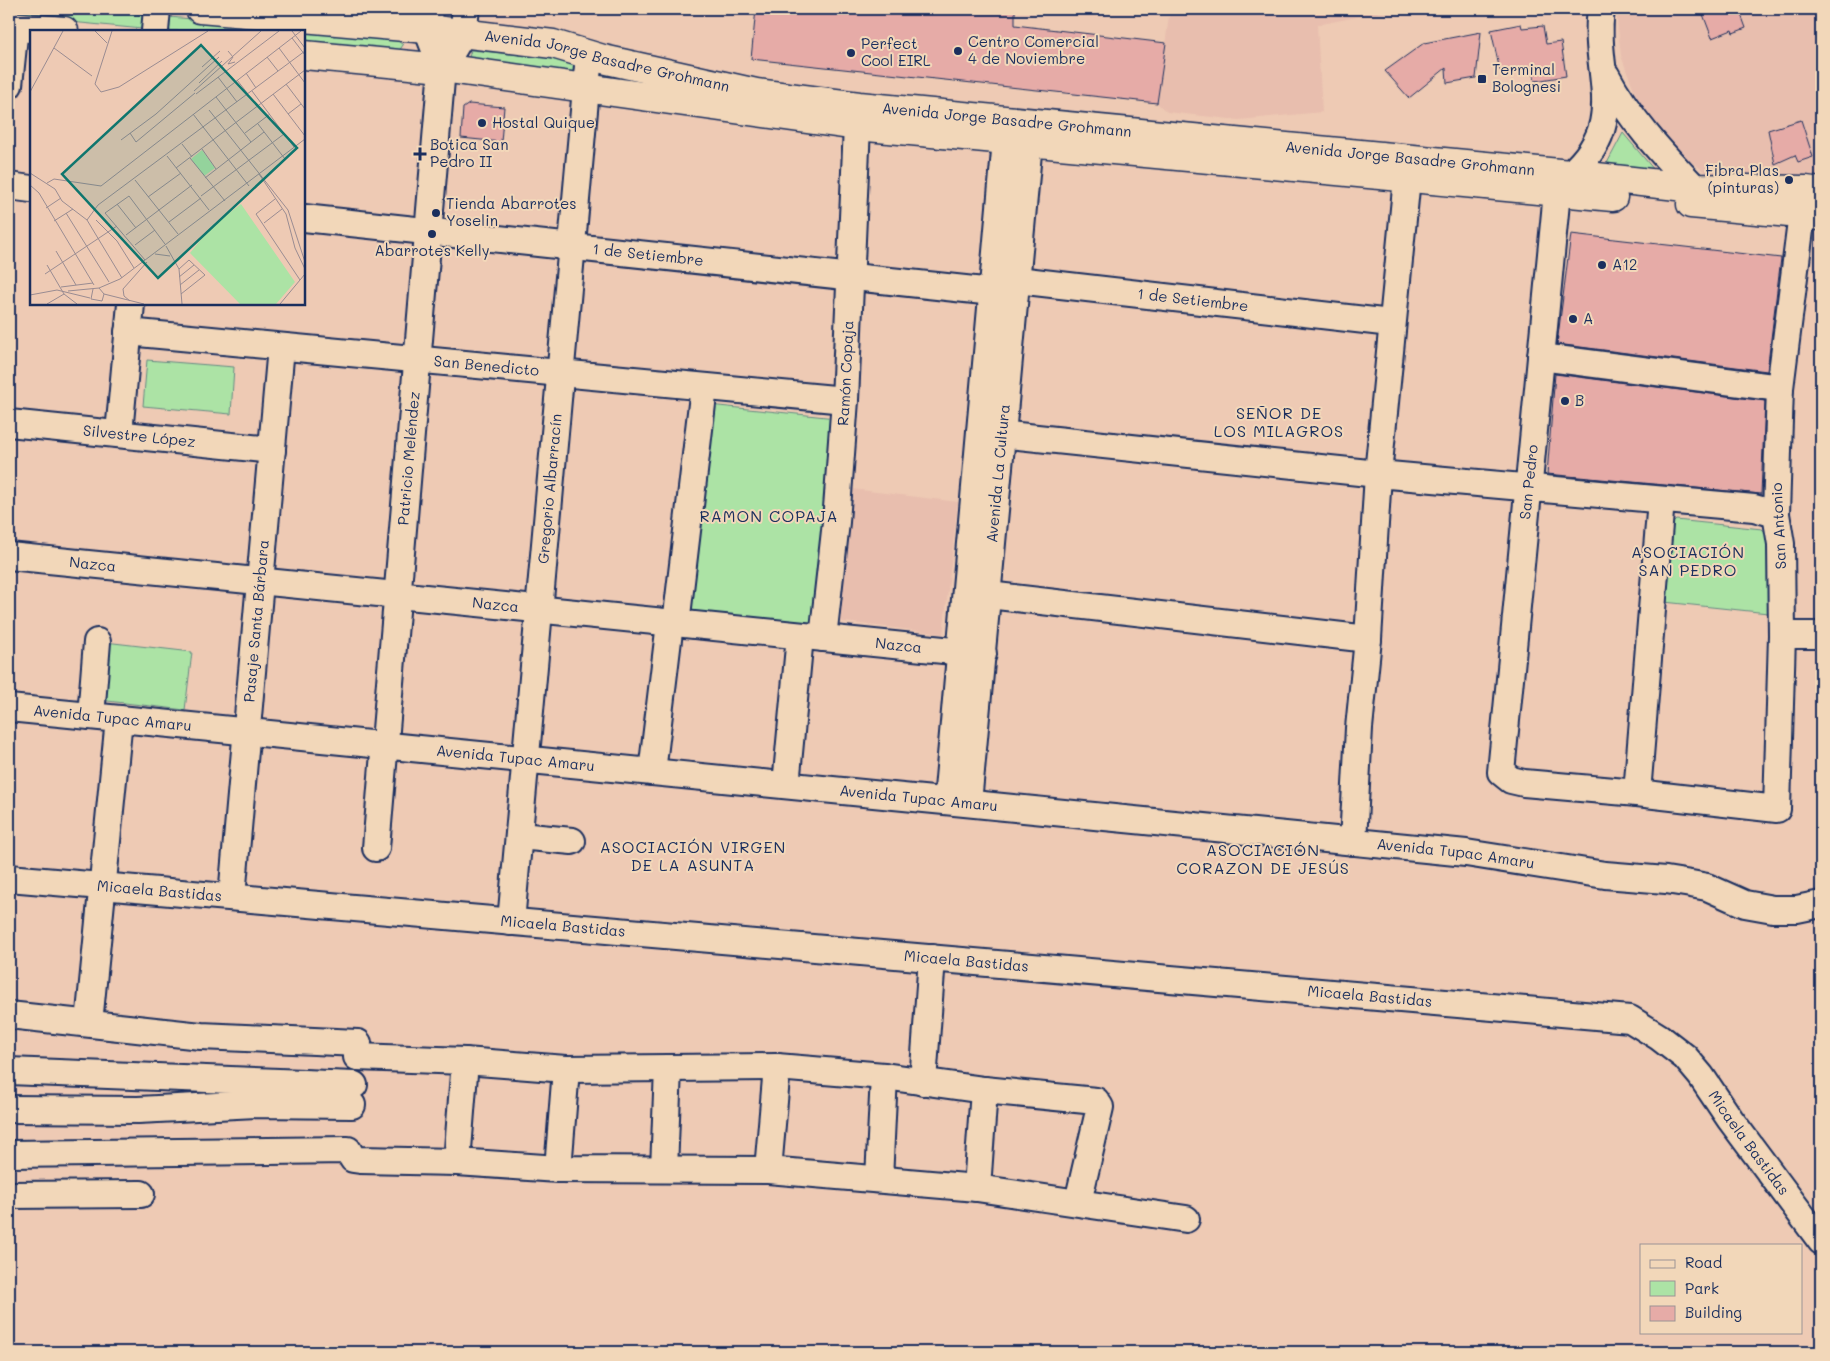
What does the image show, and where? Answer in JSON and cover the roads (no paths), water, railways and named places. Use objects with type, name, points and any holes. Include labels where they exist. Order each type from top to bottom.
[{"type":"highway","name":"Avenida Jorge Basadre Grohmann","points":[[200,9],[464,21],[590,55],[858,116],[1018,141],[1406,178],[1695,188],[1814,200]]},
{"type":"highway","points":[[12,26],[54,30]]},
{"type":"highway","name":"Avenida Jorge Basadre Grohmann","points":[[305,55],[442,68],[587,88],[858,116],[1564,183],[1814,200]]},
{"type":"street","points":[[155,30],[157,9]]},
{"type":"street","points":[[1564,183],[1588,155],[1601,132],[1606,106],[1599,41],[1601,9]]},
{"type":"street","points":[[428,19],[442,68]]},
{"type":"street","points":[[442,68],[464,21]]},
{"type":"street","points":[[9,85],[12,26]]},
{"type":"street","name":"Gregorio Albarracín","points":[[511,922],[590,55]]},
{"type":"street","points":[[1601,65],[1635,122],[1664,157],[1695,188]]},
{"type":"street","name":"Patricio Meléndez","points":[[376,848],[442,68]]},
{"type":"street","name":"Ramón Copaja","points":[[786,785],[811,637],[836,522],[845,400],[858,116]]},
{"type":"street","name":"Avenida La Cultura","points":[[958,802],[991,433],[1001,284],[1018,141]]},
{"type":"street","points":[[1353,842],[1378,474],[1406,178]]},
{"type":"street","name":"San Pedro","points":[[1564,183],[1541,357],[1501,772],[1511,780],[1524,783],[1637,793]]},
{"type":"street","points":[[9,186],[30,189]]},
{"type":"street","name":"San Antonio","points":[[1637,793],[1777,809],[1782,635],[1781,544],[1776,514],[1780,388],[1814,200]]},
{"type":"street","name":"1 de Setiembre","points":[[305,218],[850,277],[1001,284],[1391,323]]},
{"type":"street","points":[[120,434],[131,305]]},
{"type":"street","name":"San Benedicto","points":[[128,332],[845,400]]},
{"type":"street","name":"Pasaje Santa Bárbara","points":[[232,896],[281,347]]},
{"type":"street","points":[[1541,357],[1780,388]]},
{"type":"street","points":[[652,772],[704,387]]},
{"type":"street","name":"Silvestre López","points":[[9,423],[272,450]]},
{"type":"street","points":[[991,433],[1378,474],[1754,508],[1776,514]]},
{"type":"street","points":[[1637,793],[1661,500]]},
{"type":"street","name":"Nazca","points":[[9,556],[972,653]]},
{"type":"street","points":[[977,594],[1368,639]]},
{"type":"street","points":[[1782,635],[1821,635]]},
{"type":"street","points":[[91,716],[97,642]]},
{"type":"street","name":"Avenida Tupac Amaru","points":[[9,708],[1466,853],[1605,876],[1666,880],[1707,887],[1746,904],[1773,908],[1797,909],[1821,904]]},
{"type":"street","points":[[89,1023],[119,719]]},
{"type":"street","points":[[519,836],[572,841]]},
{"type":"street","name":"Micaela Bastidas","points":[[9,878],[1630,1019],[1659,1037],[1685,1057],[1701,1076],[1730,1119],[1821,1241]]},
{"type":"street","points":[[923,1082],[932,958]]},
{"type":"street","points":[[9,1015],[89,1023],[131,1030],[566,1070],[777,1067],[884,1076],[984,1090],[1096,1101],[1100,1107],[1078,1202]]},
{"type":"street","points":[[457,1162],[466,1061]]},
{"type":"street","points":[[768,1170],[777,1067]]},
{"type":"street","points":[[664,1169],[668,1069]]},
{"type":"street","points":[[558,1169],[566,1070]]},
{"type":"street","points":[[9,1072],[353,1095],[256,1104],[138,1110],[9,1109]]},
{"type":"street","points":[[879,1179],[884,1076]]},
{"type":"street","points":[[977,1188],[984,1090]]},
{"type":"street","points":[[9,1154],[348,1150],[353,1159],[457,1162],[558,1169],[768,1170],[977,1188],[1186,1219]]},
{"type":"street","points":[[9,1195],[141,1194]]},
{"type":"place","name":"Centro Comercial 4 de Noviembre","points":[[958,51]]},
{"type":"place","name":"Perfect Cool EIRL","points":[[851,53]]},
{"type":"place","name":"Terminal Bolognesi","points":[[1482,79]]},
{"type":"place","name":"Hostal Quique","points":[[482,123]]},
{"type":"place","name":"Botica San Pedro II","points":[[420,154]]},
{"type":"place","name":"Fibra Plas (pinturas)","points":[[1789,180]]},
{"type":"place","name":"Tienda Abarrotes Yoselin","points":[[436,213]]},
{"type":"place","name":"Abarrotes Kelly","points":[[432,234]]},
{"type":"place","name":"A12","points":[[1602,265]]},
{"type":"place","name":"A","points":[[1573,319]]},
{"type":"place","name":"B","points":[[1565,401]]},
{"type":"district","name":"SEÑOR DE LOS MILAGROS","points":[[1279,422]]},
{"type":"district","name":"RAMON COPAJA","points":[[769,516]]},
{"type":"district","name":"ASOCIACIÓN SAN PEDRO","points":[[1688,561]]},
{"type":"district","name":"ASOCIACIÓN VIRGEN DE LA ASUNTA","points":[[693,856]]},
{"type":"district","name":"ASOCIACIÓN CORAZON DE JESÚS","points":[[1263,859]]}]
